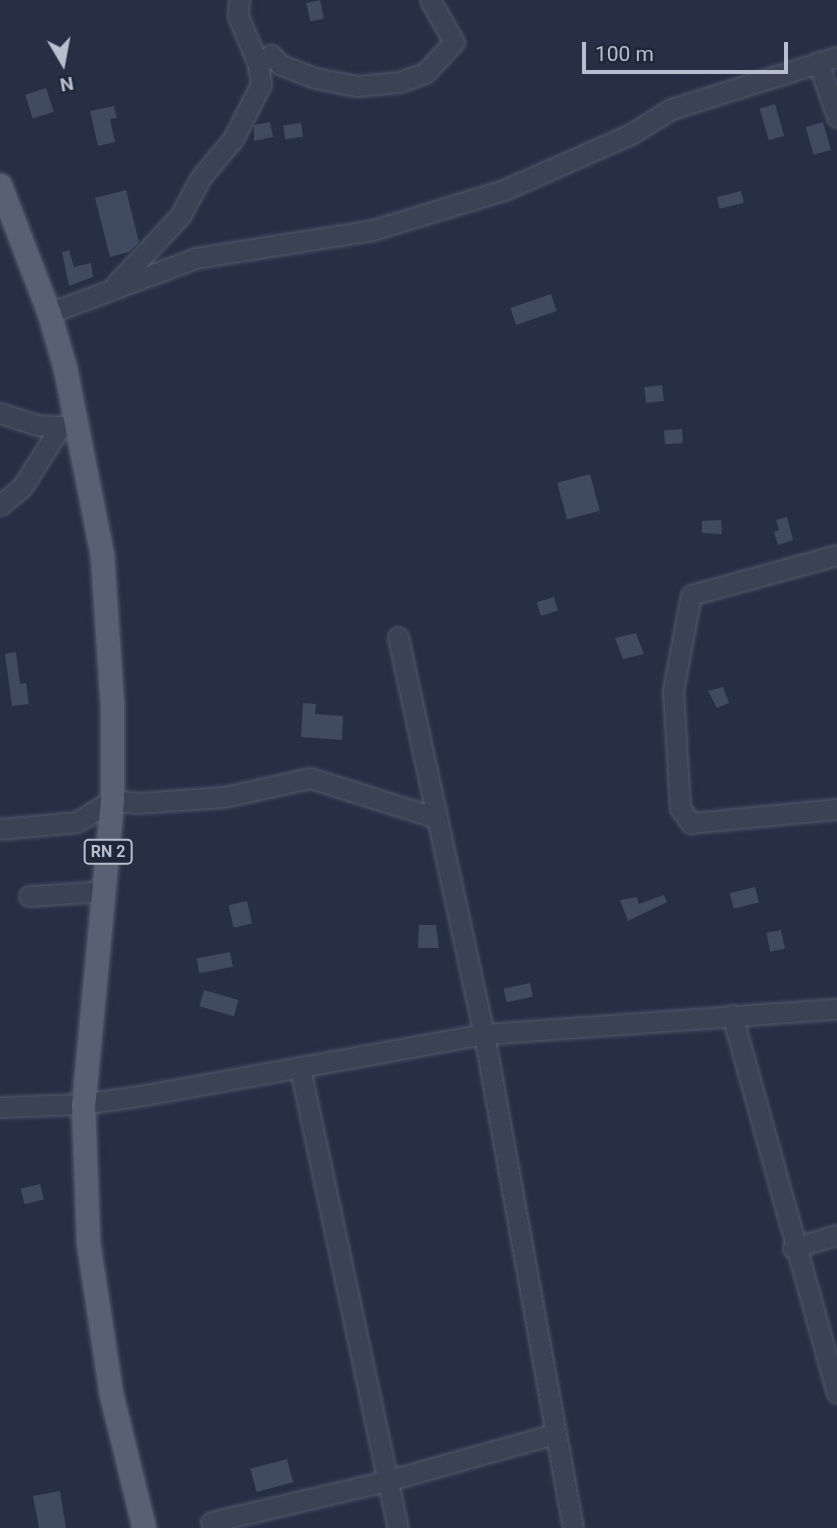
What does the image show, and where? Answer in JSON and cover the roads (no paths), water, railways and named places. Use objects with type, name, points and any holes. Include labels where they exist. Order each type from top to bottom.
[{"type":"main road","name":"RN 2","points":[[0,185],[49,313],[69,427],[102,555],[112,800],[83,1104],[92,1282],[114,1406],[144,1528]]},
{"type":"street","points":[[110,290],[180,216],[201,177],[233,139],[261,84],[258,64],[239,16],[239,0]]},
{"type":"street","points":[[258,64],[271,55],[281,65],[315,78],[357,86],[399,82],[425,73],[454,42],[430,0]]},
{"type":"street","points":[[49,313],[196,258],[373,230],[504,190],[631,134],[671,109],[827,60],[837,117]]},
{"type":"street","points":[[0,413],[32,424],[69,427]]},
{"type":"street","points":[[0,505],[22,487],[69,427]]},
{"type":"street","points":[[837,555],[691,595],[673,690],[680,808],[691,823],[837,809]]},
{"type":"street","points":[[398,637],[484,1034],[573,1528]]},
{"type":"street","points":[[0,829],[77,822],[112,800],[137,803],[224,797],[310,778],[437,818]]},
{"type":"street","points":[[29,896],[104,891]]},
{"type":"street","points":[[0,1107],[83,1104],[484,1034],[732,1014],[837,1009]]},
{"type":"street","points":[[732,1014],[793,1248],[836,1383]]},
{"type":"street","points":[[300,1068],[398,1528]]},
{"type":"street","points":[[793,1248],[837,1235]]},
{"type":"street","points":[[211,1522],[386,1481],[554,1434]]}]
